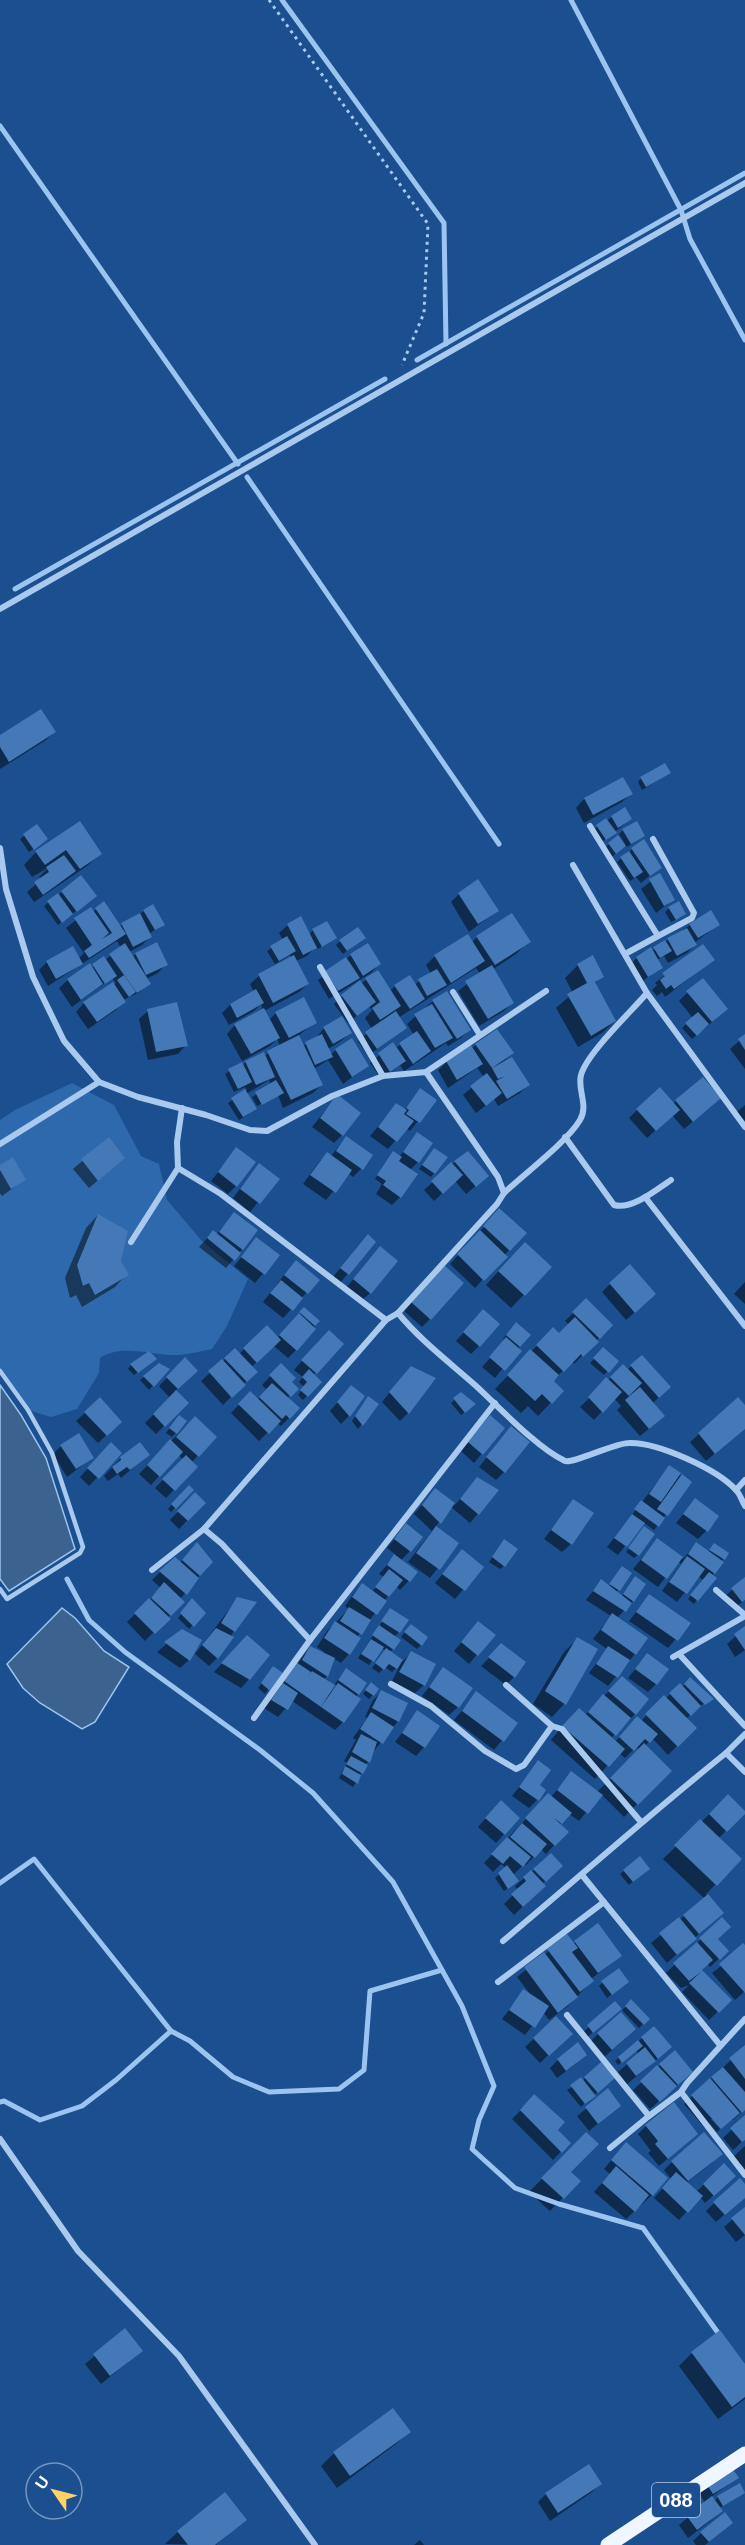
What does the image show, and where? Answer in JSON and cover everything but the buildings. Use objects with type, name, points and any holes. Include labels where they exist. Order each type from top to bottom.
[{"type":"main road","name":"088","points":[[608,2545],[745,2454]]},
{"type":"street","points":[[0,609],[745,183]]},
{"type":"street","points":[[590,826],[658,936]]},
{"type":"street","points":[[625,954],[692,918],[694,914],[653,839]]},
{"type":"street","points":[[0,848],[6,889],[33,977],[64,1041],[99,1082],[138,1097],[182,1108],[250,1130],[267,1131],[332,1096],[383,1076],[426,1072],[546,992]]},
{"type":"street","points":[[573,865],[647,993],[745,1127]]},
{"type":"street","points":[[320,967],[383,1076]]},
{"type":"street","points":[[453,992],[480,1035]]},
{"type":"street","points":[[152,1570],[204,1529],[386,1320],[398,1313],[504,1193],[565,1137],[581,1119],[584,1102],[581,1076],[594,1053],[647,993]]},
{"type":"street","points":[[426,1072],[498,1177],[504,1193]]},
{"type":"street","points":[[0,1144],[99,1082]]},
{"type":"street","points":[[131,1242],[178,1168],[177,1142],[182,1108]]},
{"type":"street","points":[[565,1137],[614,1205],[620,1207],[628,1205],[671,1180]]},
{"type":"street","points":[[178,1168],[221,1194],[386,1320]]},
{"type":"street","points":[[645,1197],[745,1326]]},
{"type":"street","points":[[398,1313],[526,1432],[567,1462],[598,1450],[628,1443],[657,1446],[683,1457],[736,1490],[745,1506]]},
{"type":"street","points":[[254,1718],[310,1640],[495,1403]]},
{"type":"street","points":[[736,1490],[745,1480]]},
{"type":"street","points":[[204,1529],[222,1544],[310,1640]]},
{"type":"street","points":[[716,1590],[745,1616],[676,1656],[745,1726]]},
{"type":"street","points":[[391,1684],[431,1706],[485,1751],[510,1768],[520,1769],[552,1726]]},
{"type":"street","points":[[506,1685],[552,1726],[562,1729],[641,1822]]},
{"type":"street","points":[[503,1941],[641,1822],[726,1753],[745,1734]]},
{"type":"street","points":[[726,1753],[745,1772]]},
{"type":"street","points":[[582,1875],[720,2045]]},
{"type":"street","points":[[498,1982],[604,1902]]},
{"type":"street","points":[[567,2015],[649,2116]]},
{"type":"street","points":[[610,2148],[681,2092],[745,2019]]},
{"type":"street","points":[[681,2092],[745,2175]]},
{"type":"street","points":[[0,2139],[78,2251],[179,2356],[315,2545]]},
{"type":"lane","points":[[0,1371],[28,1410],[52,1453],[83,1547],[80,1553],[7,1599],[0,1590]]},
{"type":"path","points":[[269,0],[428,224],[424,313],[395,383]]},
{"type":"shaded area","points":[[72,1083],[114,1105],[141,1156],[159,1164],[167,1200],[202,1241],[248,1279],[227,1326],[212,1349],[179,1355],[138,1351],[118,1351],[109,1354],[100,1358],[99,1373],[77,1409],[51,1417],[28,1410],[0,1371],[0,1120],[15,1110]]},
{"type":"shaded area","points":[[0,1385],[46,1458],[75,1549],[9,1591],[0,1579]]},
{"type":"shaded area","points":[[62,1608],[75,1618],[104,1651],[129,1667],[95,1722],[82,1729],[40,1703],[23,1688],[7,1664]]},
{"type":"waterway","points":[[282,0],[444,223],[446,344]]},
{"type":"waterway","points":[[571,0],[681,210],[690,239],[745,340]]},
{"type":"waterway","points":[[0,126],[238,464]]},
{"type":"waterway","points":[[417,360],[745,173]]},
{"type":"waterway","points":[[15,589],[385,379]]},
{"type":"waterway","points":[[247,477],[499,844]]},
{"type":"waterway","points":[[67,1579],[89,1620],[125,1652],[260,1750],[313,1793],[393,1882],[462,2006],[494,2086],[479,2120],[472,2149],[515,2188],[559,2204],[643,2228],[721,2337]]},
{"type":"waterway","points":[[0,1883],[34,1859],[171,2031]]},
{"type":"waterway","points":[[0,2102],[4,2101],[40,2120],[82,2106],[116,2080],[171,2031],[190,2041],[233,2077],[269,2092],[339,2089],[364,2070],[370,1991],[442,1970]]}]
